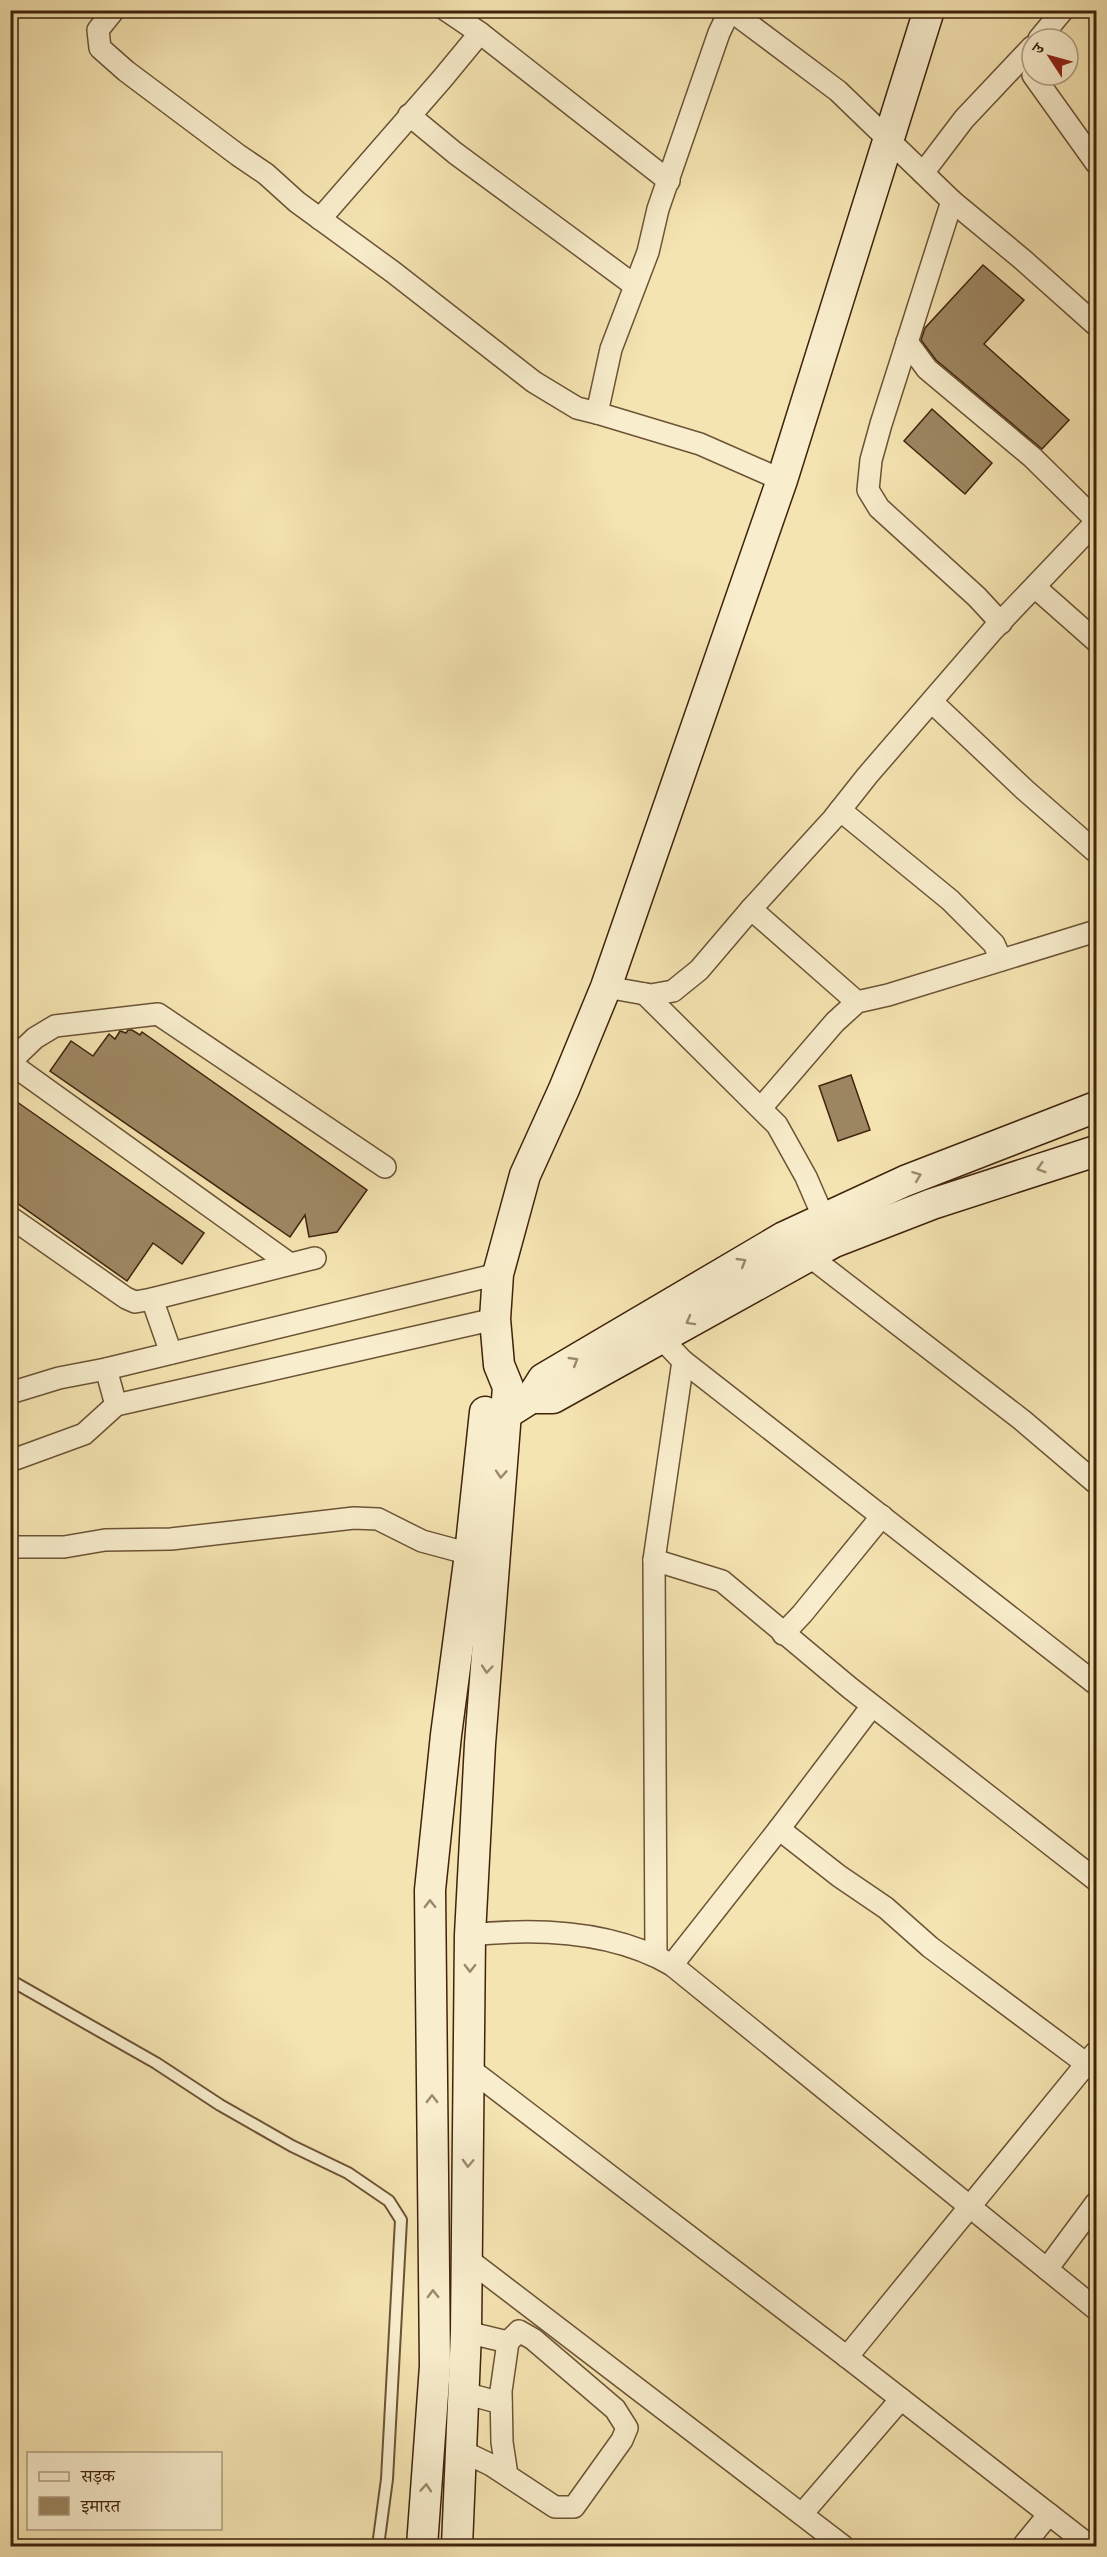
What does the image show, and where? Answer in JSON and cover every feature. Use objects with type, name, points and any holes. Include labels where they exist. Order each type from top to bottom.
[{"type":"street","points":[[114,10],[98,30],[100,48],[126,71],[266,174],[297,202],[402,279],[534,382],[577,408],[597,412],[708,447],[782,480]]},
{"type":"street","points":[[446,10],[480,33],[669,181]]},
{"type":"street","points":[[457,2547],[466,2332],[470,1935],[494,1422],[487,1387],[500,1365],[495,1319],[498,1274],[525,1174],[564,1089],[606,987],[782,480],[929,10]]},
{"type":"street","points":[[1049,27],[1064,10]]},
{"type":"street","points":[[597,412],[611,349],[648,252],[658,210],[719,33],[730,11],[838,90],[952,201],[1096,325]]},
{"type":"street","points":[[320,219],[480,33]]},
{"type":"street","points":[[923,173],[964,119],[1020,72]]},
{"type":"street","points":[[1045,87],[1096,163]]},
{"type":"street","points":[[409,115],[455,153],[634,285]]},
{"type":"street","points":[[952,201],[881,424],[871,460],[868,490],[879,508],[977,597],[1001,623]]},
{"type":"street","points":[[606,987],[645,994],[673,991],[699,970],[1001,623],[1096,521],[1032,457],[927,369],[907,342]]},
{"type":"street","points":[[1036,588],[1096,640]]},
{"type":"street","points":[[932,702],[1032,798],[1096,852]]},
{"type":"street","points":[[840,810],[950,900],[994,944],[1001,960]]},
{"type":"street","points":[[751,909],[857,1002]]},
{"type":"street","points":[[761,1108],[835,1022],[857,1002],[888,995],[1096,931]]},
{"type":"street","points":[[645,994],[777,1125],[806,1177],[829,1230]]},
{"type":"street","points":[[290,1264],[10,1063],[35,1038],[56,1026],[158,1014],[385,1167]]},
{"type":"street","points":[[531,1398],[553,1398],[808,1255],[829,1230],[905,1181],[1096,1107]]},
{"type":"street","points":[[422,2547],[435,2366],[430,1890],[446,1736],[471,1554],[494,1422],[531,1398],[543,1379],[784,1237],[829,1230],[932,1204],[1096,1151]]},
{"type":"street","points":[[10,1217],[135,1302],[315,1258]]},
{"type":"street","points":[[808,1255],[1022,1420],[1096,1483]]},
{"type":"street","points":[[10,1393],[59,1378],[106,1369],[498,1274]]},
{"type":"street","points":[[152,1299],[171,1353]]},
{"type":"street","points":[[10,1461],[84,1434],[116,1405],[495,1319]]},
{"type":"street","points":[[660,1337],[683,1361],[1096,1683]]},
{"type":"street","points":[[664,1961],[654,1560],[683,1361]]},
{"type":"street","points":[[106,1369],[116,1405]]},
{"type":"street","points":[[783,1634],[882,1516]]},
{"type":"street","points":[[10,1547],[64,1547],[105,1540],[171,1539],[354,1518],[378,1519],[422,1541],[471,1554]]},
{"type":"street","points":[[654,1560],[722,1581],[872,1706],[991,1796],[1096,1880]]},
{"type":"street","points":[[664,1961],[779,1829],[872,1706]]},
{"type":"street","points":[[779,1829],[838,1876],[886,1908],[930,1947],[1093,2063],[969,2206],[847,2357]]},
{"type":"street","points":[[470,1935],[507,1931],[567,1934],[592,1938],[664,1961],[1096,2309]]},
{"type":"street","points":[[470,2069],[902,2399],[1090,2547]]},
{"type":"street","points":[[1047,2269],[1096,2203]]},
{"type":"street","points":[[465,2257],[843,2547]]},
{"type":"street","points":[[462,2451],[507,2475],[555,2507],[574,2507],[622,2440],[627,2428],[615,2409],[533,2339],[519,2331],[508,2342],[501,2403],[502,2442],[507,2475]]},
{"type":"street","points":[[466,2332],[508,2342]]},
{"type":"street","points":[[464,2393],[501,2403]]},
{"type":"street","points":[[802,2514],[902,2399]]},
{"type":"street","points":[[1023,2547],[1049,2514]]},
{"type":"lane","points":[[10,1980],[156,2063],[220,2105],[292,2146],[348,2173],[388,2201],[395,2210],[401,2220],[387,2480],[378,2547]]},
{"type":"building","points":[[983,265],[1024,300],[984,344],[1069,420],[1042,449],[936,360],[921,340],[925,328]]},
{"type":"building","points":[[932,409],[992,463],[965,494],[904,441]]},
{"type":"building","points":[[128,1030],[140,1035],[142,1032],[367,1190],[337,1232],[309,1237],[305,1215],[290,1237],[50,1071],[71,1041],[93,1056],[109,1034],[115,1039],[120,1031],[126,1033]]},
{"type":"building","points":[[851,1075],[870,1130],[838,1141],[819,1086]]},
{"type":"building","points":[[10,1097],[204,1233],[182,1264],[153,1243],[127,1281],[10,1198]]}]
